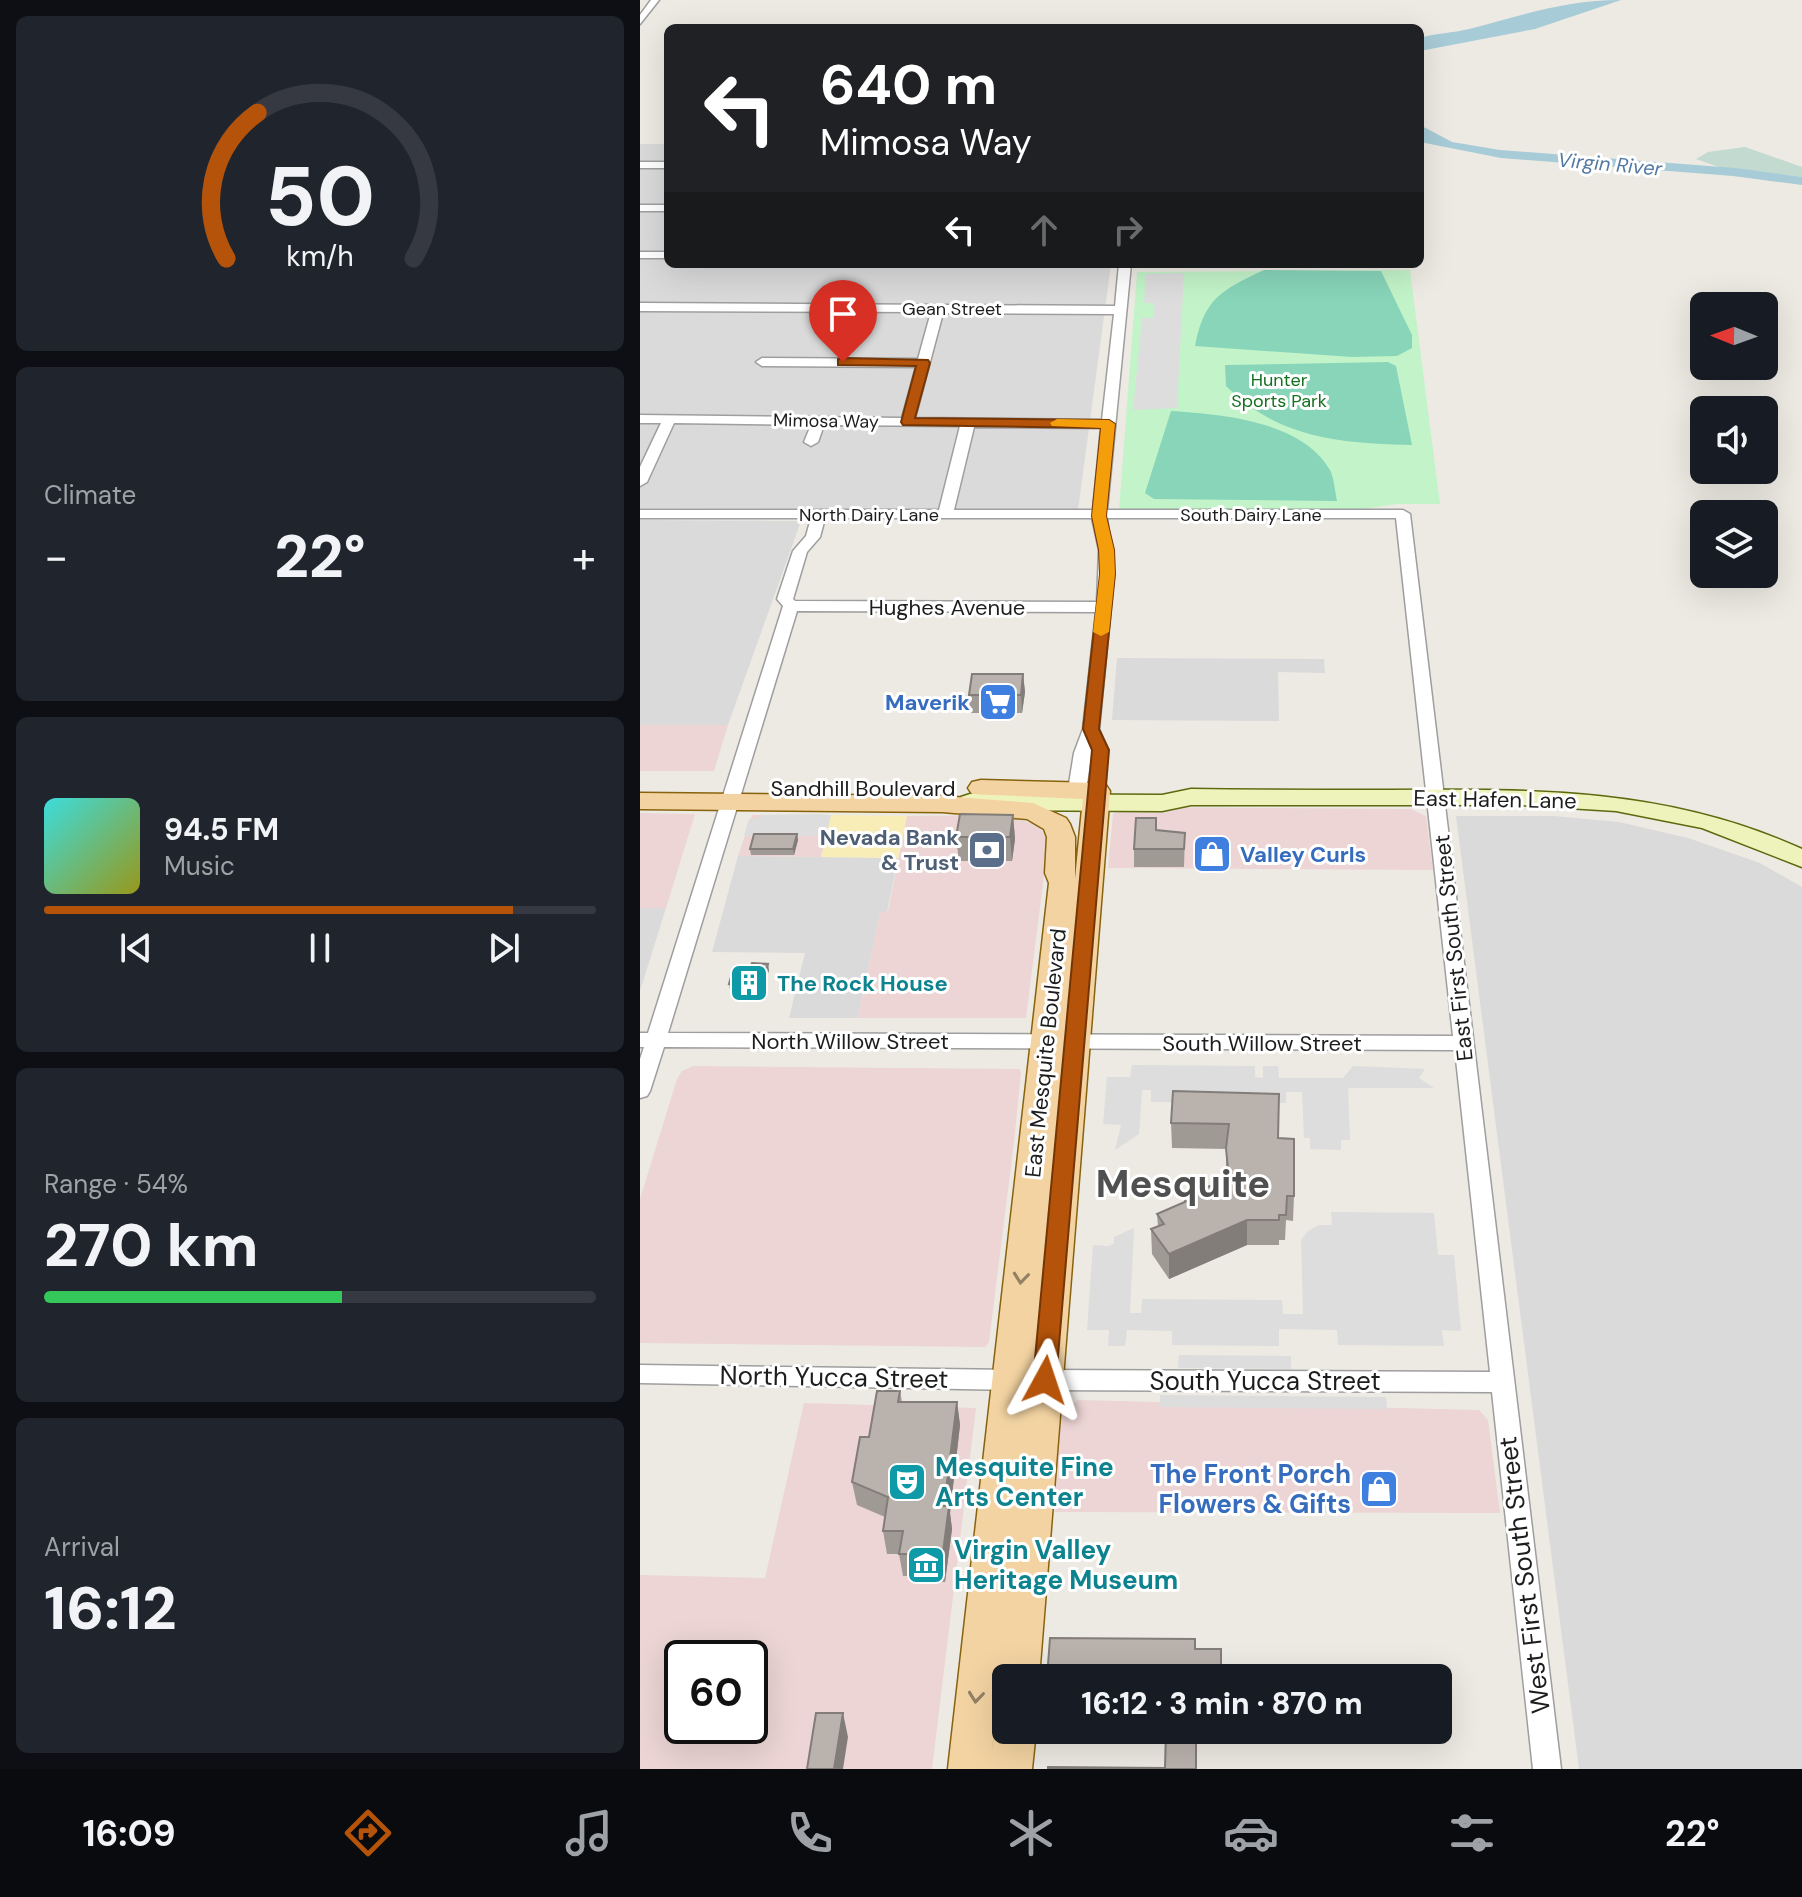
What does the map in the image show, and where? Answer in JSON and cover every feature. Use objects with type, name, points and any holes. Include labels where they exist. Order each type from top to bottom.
[{"type":"main road","name":"Sandhill Boulevard","points":[[640,787],[942,804],[1086,796]]},
{"type":"main road","name":"Sandhill Boulevard","points":[[640,801],[731,794],[1086,796]]},
{"type":"main road","name":"East Hafen Lane","points":[[1086,796],[1162,803],[1179,798],[1435,797],[1617,801],[1673,812],[1741,833],[1802,859]]},
{"type":"main road","name":"East Mesquite Boulevard","points":[[1061,1042],[1063,883],[1086,796]]},
{"type":"main road","name":"East Mesquite Boulevard","points":[[1027,1380],[1086,796]]},
{"type":"main road","points":[[942,804],[1017,808],[1048,816],[1056,824],[1061,837],[1059,873],[1063,883]]},
{"type":"main road","points":[[1019,1664],[1027,1380]]},
{"type":"main road","points":[[969,1769],[1027,1380]]},
{"type":"main road","points":[[1011,1769],[1014,1744]]},
{"type":"street","points":[[640,21],[655,0]]},
{"type":"street","points":[[640,165],[664,165]]},
{"type":"street","points":[[640,208],[664,208]]},
{"type":"street","points":[[640,255],[664,255]]},
{"type":"street","name":"East Mesquite Boulevard","points":[[1086,796],[1100,750],[1091,729],[1106,550],[1099,516],[1125,268]]},
{"type":"street","points":[[640,320],[644,306]]},
{"type":"street","name":"Gean Street","points":[[644,306],[1121,310]]},
{"type":"street","points":[[907,422],[938,309]]},
{"type":"street","points":[[762,362],[924,363]]},
{"type":"street","name":"Mimosa Way","points":[[640,419],[1109,424]]},
{"type":"street","points":[[640,482],[669,420]]},
{"type":"street","points":[[811,442],[819,421]]},
{"type":"street","points":[[945,516],[968,422]]},
{"type":"street","name":"North Dairy Lane","points":[[640,514],[1099,516]]},
{"type":"street","name":"South Dairy Lane","points":[[1099,516],[1403,514]]},
{"type":"street","name":"East First South Street","points":[[1403,514],[1502,1382]]},
{"type":"street","points":[[640,1091],[648,1040],[791,606],[785,599],[792,576],[800,551],[813,537],[819,515]]},
{"type":"street","name":"Hughes Avenue","points":[[791,606],[1103,607]]},
{"type":"street","name":"North Willow Street","points":[[648,1040],[1061,1042]]},
{"type":"street","name":"South Willow Street","points":[[1061,1042],[1463,1043]]},
{"type":"street","name":"North Yucca Street","points":[[640,1374],[1027,1380]]},
{"type":"street","name":"South Yucca Street","points":[[1027,1380],[1502,1382]]},
{"type":"street","name":"West First South Street","points":[[1502,1382],[1547,1769]]},
{"type":"shaded area","points":[[640,144],[664,144],[664,268],[1110,268],[1078,510],[640,508]]},
{"type":"shaded area","points":[[1184,273],[1177,408],[1133,410],[1142,318],[1153,318],[1154,303],[1144,303],[1146,274]]},
{"type":"shaded area","points":[[640,520],[801,521],[728,725],[640,725]]},
{"type":"shaded area","points":[[1117,658],[1324,659],[1325,673],[1278,672],[1279,721],[1112,720]]},
{"type":"shaded area","points":[[640,725],[728,725],[714,771],[640,771]]},
{"type":"shaded area","points":[[1128,807],[1411,809],[1426,816],[1433,870],[1108,868],[1113,814]]},
{"type":"shaded area","points":[[640,813],[695,814],[666,908],[640,908]]},
{"type":"shaded area","points":[[752,815],[831,815],[821,857],[738,856]]},
{"type":"shaded area","points":[[761,815],[831,815],[826,836],[744,836],[749,819],[757,819]]},
{"type":"shaded area","points":[[1004,815],[1037,825],[1045,834],[1048,844],[1026,1018],[858,1018],[880,912],[888,911],[907,816]]},
{"type":"shaded area","points":[[1456,816],[1554,816],[1619,822],[1688,838],[1760,863],[1802,887],[1802,1769],[1579,1769]]},
{"type":"shaded area","points":[[738,856],[898,858],[887,912],[880,912],[858,1018],[789,1018],[805,953],[712,952]]},
{"type":"shaded area","points":[[640,908],[666,908],[640,991]]},
{"type":"shaded area","points":[[1132,1065],[1255,1066],[1255,1077],[1263,1078],[1263,1066],[1278,1066],[1279,1078],[1343,1078],[1353,1066],[1425,1069],[1419,1078],[1434,1088],[1348,1088],[1350,1140],[1341,1140],[1341,1150],[1310,1149],[1310,1138],[1304,1138],[1302,1092],[1286,1092],[1286,1103],[1151,1102],[1151,1090],[1142,1090],[1139,1134],[1115,1150],[1121,1125],[1103,1124],[1107,1077],[1130,1077]]},
{"type":"shaded area","points":[[693,1066],[1019,1069],[1014,1142],[989,1342],[985,1347],[640,1343],[640,1199],[677,1079],[682,1071]]},
{"type":"shaded area","points":[[1331,1212],[1434,1213],[1438,1255],[1454,1255],[1461,1331],[1442,1330],[1444,1346],[1338,1345],[1337,1330],[1279,1329],[1279,1346],[1172,1345],[1172,1331],[1127,1330],[1125,1346],[1108,1346],[1109,1330],[1087,1330],[1093,1245],[1109,1246],[1114,1243],[1114,1237],[1134,1228],[1130,1313],[1141,1313],[1142,1299],[1282,1300],[1283,1314],[1303,1314],[1301,1240],[1308,1231],[1319,1225],[1332,1225]]},
{"type":"shaded area","points":[[1179,1355],[1291,1356],[1291,1369],[1178,1368]]},
{"type":"shaded area","points":[[1160,1395],[1386,1397],[1387,1409],[1160,1407]]},
{"type":"shaded area","points":[[1078,1400],[1479,1410],[1488,1420],[1500,1513],[1055,1512],[1059,1415]]},
{"type":"shaded area","points":[[804,1403],[976,1408],[932,1769],[640,1769],[640,1575],[765,1578]]},
{"type":"green space","points":[[1745,147],[1802,167],[1802,177],[1719,167],[1696,159],[1708,152]]},
{"type":"green space","points":[[1264,270],[1381,271],[1412,335],[1412,348],[1397,356],[1352,357],[1195,346],[1204,317],[1217,298]]},
{"type":"green space","name":"Hunter Sports Park","points":[[1410,270],[1440,504],[1397,504],[1352,511],[1119,510],[1137,272]]},
{"type":"green space","points":[[1388,362],[1396,366],[1412,445],[1312,435],[1267,417],[1226,386],[1225,365]]},
{"type":"green space","points":[[1171,411],[1259,423],[1300,441],[1317,454],[1330,470],[1337,501],[1154,499],[1145,493]]},
{"type":"sand","points":[[831,815],[907,816],[898,858],[821,857]]},
{"type":"water","points":[[1621,0],[1535,29],[1424,50],[1426,36],[1469,29],[1563,5]]},
{"type":"water","name":"Virgin River","points":[[1424,127],[1452,142],[1500,150],[1735,168],[1802,177],[1802,185],[1733,176],[1501,158],[1424,143]]},
{"type":"building","points":[[972,674],[1023,674],[1021,695],[969,695]]},
{"type":"building","points":[[960,814],[1013,815],[1010,837],[956,837]]},
{"type":"building","points":[[1136,818],[1156,818],[1156,830],[1185,833],[1184,849],[1134,849]]},
{"type":"building","points":[[754,834],[797,834],[793,849],[750,849]]},
{"type":"building","points":[[752,963],[768,964],[762,984],[729,984],[733,970],[749,970]]},
{"type":"building","points":[[1173,1091],[1279,1094],[1278,1138],[1294,1139],[1294,1196],[1287,1196],[1286,1215],[1279,1215],[1279,1220],[1247,1220],[1169,1254],[1151,1229],[1164,1224],[1157,1214],[1187,1201],[1184,1196],[1223,1181],[1228,1169],[1226,1148],[1229,1124],[1171,1123]]},
{"type":"building","points":[[877,1391],[900,1391],[898,1402],[957,1402],[944,1506],[949,1506],[942,1560],[909,1559],[910,1554],[899,1554],[903,1531],[883,1531],[888,1497],[852,1482],[860,1437],[869,1437]]},
{"type":"building","points":[[1050,1638],[1195,1639],[1195,1649],[1221,1649],[1221,1664],[1048,1664]]},
{"type":"building","points":[[816,1713],[843,1713],[834,1769],[807,1769]]},
{"type":"building","points":[[1166,1744],[1196,1744],[1196,1769],[1048,1767],[1165,1768]]},
{"type":"slow traffic","points":[[1057,423],[1109,424],[1099,516],[1107,574],[1101,632]]},
{"type":"place","name":"Maverik","points":[[998,702]]},
{"type":"place","name":"Nevada Bank & Trust","points":[[987,850]]},
{"type":"place","name":"Valley Curls","points":[[1212,854]]},
{"type":"place","name":"The Rock House","points":[[749,983]]},
{"type":"place","name":"Mesquite Fine Arts Center","points":[[907,1482]]},
{"type":"place","name":"The Front Porch Flowers & Gifts","points":[[1379,1489]]},
{"type":"place","name":"Virgin Valley Heritage Museum","points":[[926,1565]]},
{"type":"district","name":"Mesquite","points":[[1183,1184]]},
{"type":"route","points":[[843,362],[924,363],[907,422],[1109,424],[1099,516],[1107,574],[1091,729],[1100,750],[1045,1380]]}]
